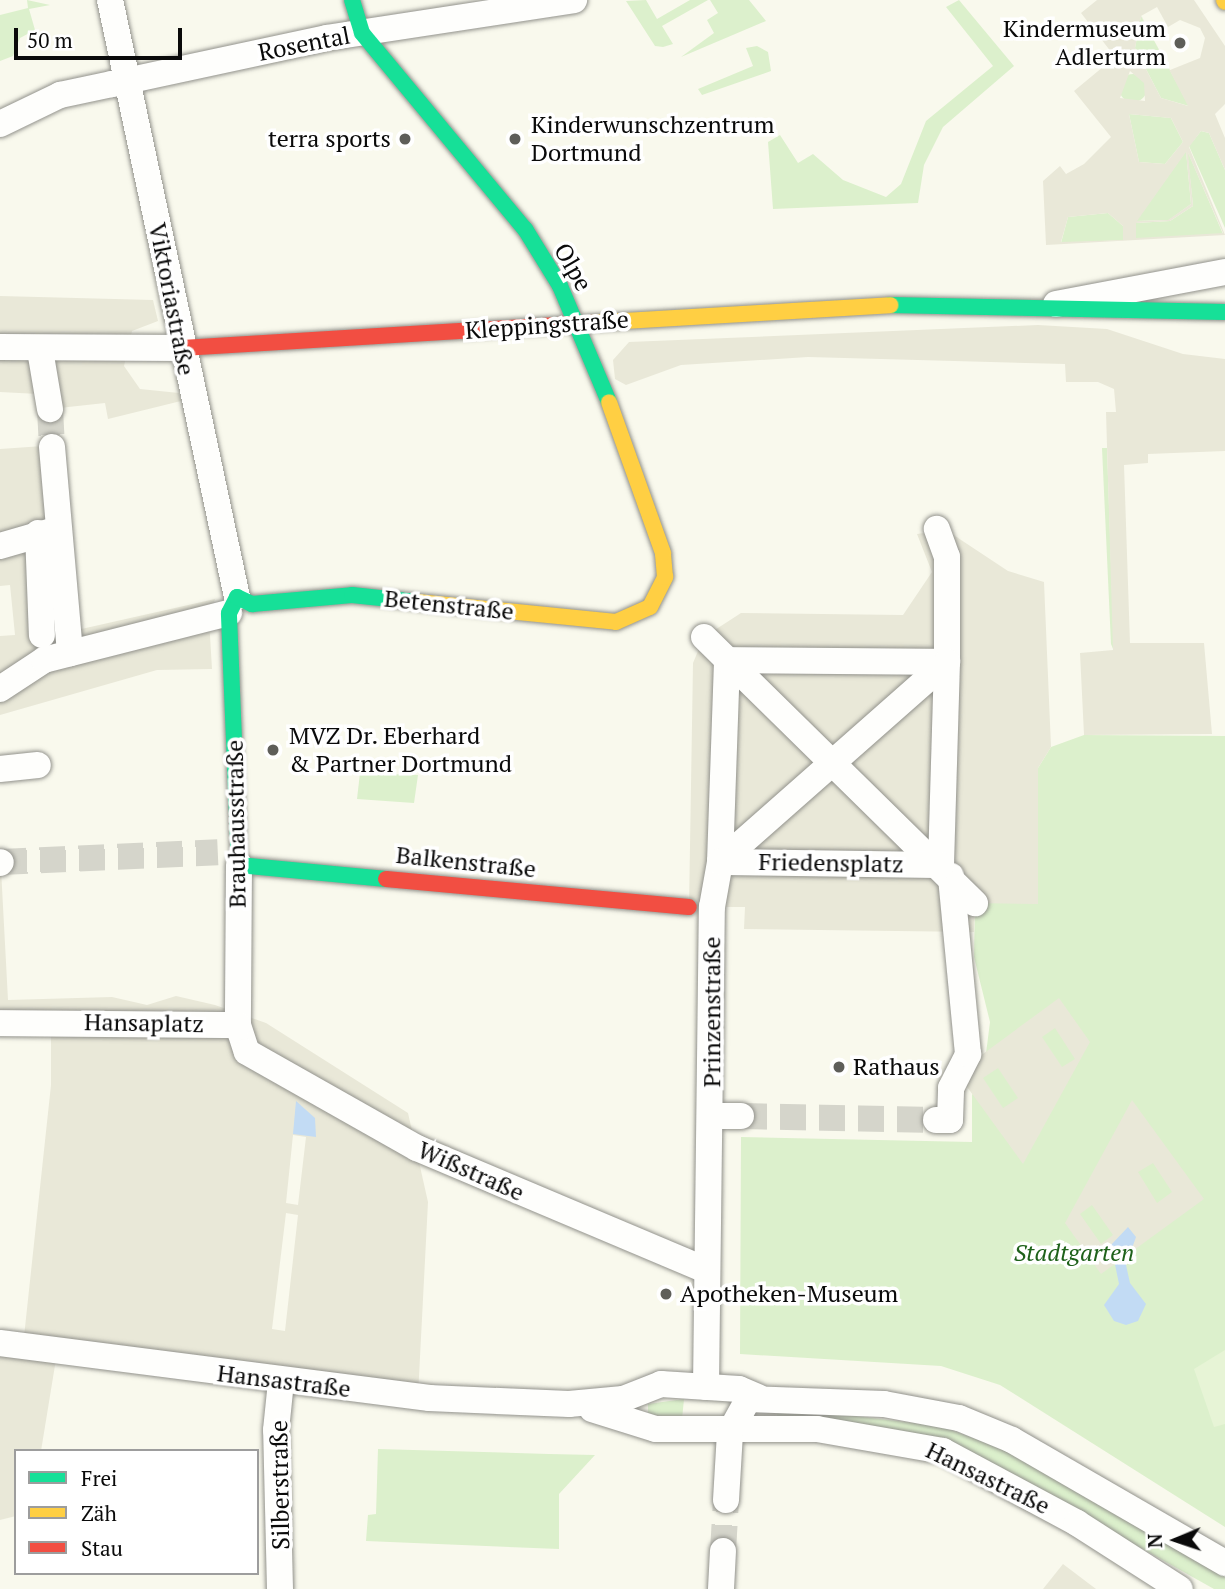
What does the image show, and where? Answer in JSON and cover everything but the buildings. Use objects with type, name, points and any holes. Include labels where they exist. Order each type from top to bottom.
[{"type":"street","name":"Viktoriastraße","points":[[110,0],[233,605]]},
{"type":"street","name":"Olpe","points":[[352,0],[362,33],[525,229],[577,320],[663,553],[665,577],[656,601]]},
{"type":"street","name":"Rosental","points":[[0,124],[60,95],[128,80],[362,33],[574,0]]},
{"type":"street","name":"Kleppingstraße","points":[[0,347],[40,350],[182,348],[577,320],[1055,304],[1109,289],[1225,272]]},
{"type":"street","name":"Kleppingstraße","points":[[1055,304],[1101,314],[1225,312]]},
{"type":"street","points":[[40,350],[50,409]]},
{"type":"street","points":[[52,447],[48,532],[53,578],[70,653]]},
{"type":"street","points":[[937,529],[947,557],[946,870],[968,1054],[951,1088],[953,1120]]},
{"type":"street","points":[[0,546],[48,532]]},
{"type":"street","points":[[43,645],[53,578]]},
{"type":"street","name":"Betenstraße","points":[[0,689],[43,645],[70,653],[233,605],[352,595],[616,622],[636,617],[656,601]]},
{"type":"street","name":"Brauhausstraße","points":[[233,605],[239,865],[238,1025],[247,1052]]},
{"type":"street","name":"Friedensplatz","points":[[704,637],[946,870],[975,903]]},
{"type":"street","points":[[701,907],[720,862],[727,660],[947,662]]},
{"type":"street","name":"Friedensplatz","points":[[720,862],[947,662]]},
{"type":"street","points":[[0,768],[38,765]]},
{"type":"street","name":"Friedensplatz","points":[[720,862],[946,870]]},
{"type":"street","name":"Balkenstraße","points":[[239,865],[701,907]]},
{"type":"street","name":"Prinzenstraße","points":[[701,907],[711,1116],[706,1270],[706,1387]]},
{"type":"street","name":"Hansaplatz","points":[[0,1023],[238,1025]]},
{"type":"street","name":"Wißstraße","points":[[247,1052],[417,1148],[706,1270]]},
{"type":"street","name":"Prinzenstraße","points":[[711,1116],[741,1116]]},
{"type":"street","name":"Hansastraße","points":[[0,1343],[281,1382],[429,1398],[569,1404],[623,1399],[661,1384],[706,1387],[741,1413],[943,1451],[1077,1523],[1180,1589]]},
{"type":"street","name":"Silberstraße","points":[[280,1589],[278,1444],[281,1382]]},
{"type":"street","name":"Hansastraße","points":[[569,1404],[656,1429],[741,1413],[884,1404],[979,1425],[1059,1464],[1224,1561]]},
{"type":"street","points":[[726,1500],[741,1413]]},
{"type":"street","points":[[721,1589],[723,1550]]},
{"type":"green space","points":[[27,0],[50,5],[29,9],[35,30],[20,38],[13,56],[0,61],[0,15],[28,8]]},
{"type":"green space","points":[[646,0],[657,19],[690,0],[708,0],[662,26],[673,44],[663,47],[655,46],[626,1]]},
{"type":"green space","points":[[710,0],[749,0],[766,21],[681,57],[714,33],[707,20],[718,13]]},
{"type":"green space","points":[[959,0],[1014,66],[943,127],[924,165],[918,203],[773,209],[768,142],[780,135],[798,163],[813,154],[843,180],[886,197],[901,184],[926,121],[993,66],[946,7]]},
{"type":"green space","points":[[1141,16],[1189,106],[1161,98],[1135,48]]},
{"type":"green space","points":[[757,46],[768,52],[771,71],[702,95],[698,89],[753,66],[746,48]]},
{"type":"green space","points":[[1133,74],[1143,78],[1147,88],[1143,98],[1133,102],[1123,98],[1119,88],[1123,78]]},
{"type":"green space","points":[[1129,114],[1171,118],[1183,142],[1165,164],[1139,162]]},
{"type":"green space","points":[[1201,131],[1209,133],[1225,170],[1225,228],[1189,146]]},
{"type":"green space","points":[[1187,150],[1223,234],[1136,239],[1136,223],[1170,221],[1193,206]]},
{"type":"green space","points":[[1186,151],[1191,204],[1169,220],[1136,221]]},
{"type":"green space","points":[[1108,213],[1123,226],[1124,240],[1061,243],[1068,217]]},
{"type":"green space","points":[[1102,448],[1107,448],[1114,651],[1111,644]]},
{"type":"green space","name":"Stadtgarten","points":[[1084,735],[1225,736],[1225,1527],[1000,1385],[941,1366],[740,1354],[741,1137],[972,1142],[972,1095],[984,1069],[990,1022],[974,957],[975,903],[1037,801],[1038,768],[1051,747]]},
{"type":"green space","points":[[360,773],[418,775],[414,803],[357,799]]},
{"type":"green space","points":[[1225,1350],[1225,1424],[1214,1427],[1194,1369]]},
{"type":"green space","points":[[684,1399],[682,1419],[648,1414],[648,1404]]},
{"type":"green space","points":[[777,1407],[940,1426],[1001,1448],[1148,1527],[1225,1577],[1225,1589],[1214,1589],[970,1452],[777,1422]]},
{"type":"green space","points":[[378,1449],[595,1455],[559,1494],[559,1549],[366,1541],[368,1515],[376,1514]]},
{"type":"shaded area","points":[[1097,0],[1194,0],[1225,46],[1225,104],[1215,114],[1225,138],[1225,170],[1209,133],[1201,131],[1189,147],[1225,235],[1046,245],[1043,181],[1060,166],[1066,174],[1084,164],[1111,137],[1074,91],[1115,57],[1081,13]],"holes":[[[1157,7],[1168,27],[1180,20],[1200,28],[1205,38],[1200,58],[1170,70],[1154,40],[1188,106],[1161,98],[1135,48],[1141,16]],[[1130,71],[1144,83],[1145,101],[1120,98]],[[1129,114],[1171,118],[1183,142],[1165,164],[1139,162]],[[1186,152],[1191,204],[1168,220],[1137,221]],[[1188,153],[1223,233],[1136,238],[1136,223],[1170,221],[1193,206]],[[1108,213],[1123,226],[1123,240],[1061,242],[1068,217]]]},
{"type":"shaded area","points":[[0,296],[153,300],[158,321],[132,331],[124,366],[140,389],[179,393],[181,401],[108,419],[105,403],[50,409],[38,394],[0,392]]},
{"type":"shaded area","points":[[1038,325],[1107,329],[1183,354],[1225,359],[1225,451],[1148,454],[1148,463],[1124,465],[1130,643],[1204,643],[1212,734],[1084,735],[1080,653],[1113,650],[1106,412],[1116,412],[1114,389],[1098,382],[1066,382],[1065,364],[808,357],[681,365],[626,385],[615,379],[613,360],[629,342]]},
{"type":"shaded area","points":[[43,446],[59,634],[215,599],[209,619],[212,669],[157,670],[0,715],[0,636],[15,635],[10,585],[0,586],[0,449]]},
{"type":"shaded area","points":[[946,530],[1008,571],[1044,582],[1051,747],[1038,768],[1038,904],[975,903],[974,932],[744,929],[745,907],[689,907],[693,663],[704,637],[741,613],[903,615],[932,572],[917,534]]},
{"type":"shaded area","points":[[0,850],[8,1000],[112,997],[147,1005],[176,996],[215,1005],[266,1023],[408,1113],[428,1202],[418,1396],[57,1353],[41,1449],[14,1449],[14,1516],[0,1520],[0,1343],[23,1346],[51,1085],[51,1036],[0,1036]],"holes":[[[293,1135],[306,1137],[298,1205],[286,1203]],[[286,1213],[298,1215],[285,1331],[272,1329]]]},
{"type":"shaded area","points":[[1059,998],[1090,1042],[1023,1164],[957,1073]],"holes":[[[1055,1028],[1075,1059],[1062,1067],[1042,1037]],[[998,1068],[1018,1098],[1003,1108],[983,1078]]]},
{"type":"shaded area","points":[[1132,1100],[1204,1199],[1101,1274],[1065,1223]],"holes":[[[1153,1163],[1172,1192],[1157,1203],[1138,1172]],[[1092,1205],[1113,1235],[1101,1244],[1080,1214]]]},
{"type":"shaded area","points":[[1063,1564],[1096,1589],[1043,1589]]},
{"type":"water","points":[[296,1101],[315,1118],[316,1137],[293,1134]]},
{"type":"water","points":[[1128,1227],[1136,1237],[1126,1265],[1130,1283],[1146,1304],[1138,1321],[1126,1325],[1114,1321],[1104,1305],[1119,1284],[1111,1245]]},
{"type":"tunnel","points":[[50,409],[52,447]]},
{"type":"tunnel","points":[[1,862],[218,852]]},
{"type":"tunnel","points":[[741,1116],[936,1120]]},
{"type":"tunnel","points":[[723,1551],[726,1500]]},
{"type":"traffic: fast","points":[[352,0],[362,33],[525,229],[560,286],[609,402]]},
{"type":"traffic: fast","points":[[890,305],[1225,312]]},
{"type":"traffic: fast","points":[[386,879],[239,865],[229,613],[237,597],[252,604],[352,595],[417,602]]},
{"type":"traffic: slow","points":[[590,323],[890,305]]},
{"type":"traffic: slow","points":[[417,602],[616,622],[650,607],[665,577],[663,553],[609,402]]},
{"type":"traffic: jam","points":[[182,348],[590,323]]},
{"type":"traffic: jam","points":[[386,879],[689,907]]},
{"type":"place","name":"Kindermuseum Adlerturm","points":[[1180,43]]},
{"type":"place","name":"terra sports","points":[[405,139]]},
{"type":"place","name":"Kinderwunschzentrum Dortmund","points":[[515,139]]},
{"type":"place","name":"MVZ Dr. Eberhard & Partner Dortmund","points":[[273,750]]},
{"type":"place","name":"Rathaus","points":[[839,1067]]},
{"type":"place","name":"Apotheken-Museum","points":[[666,1294]]}]
